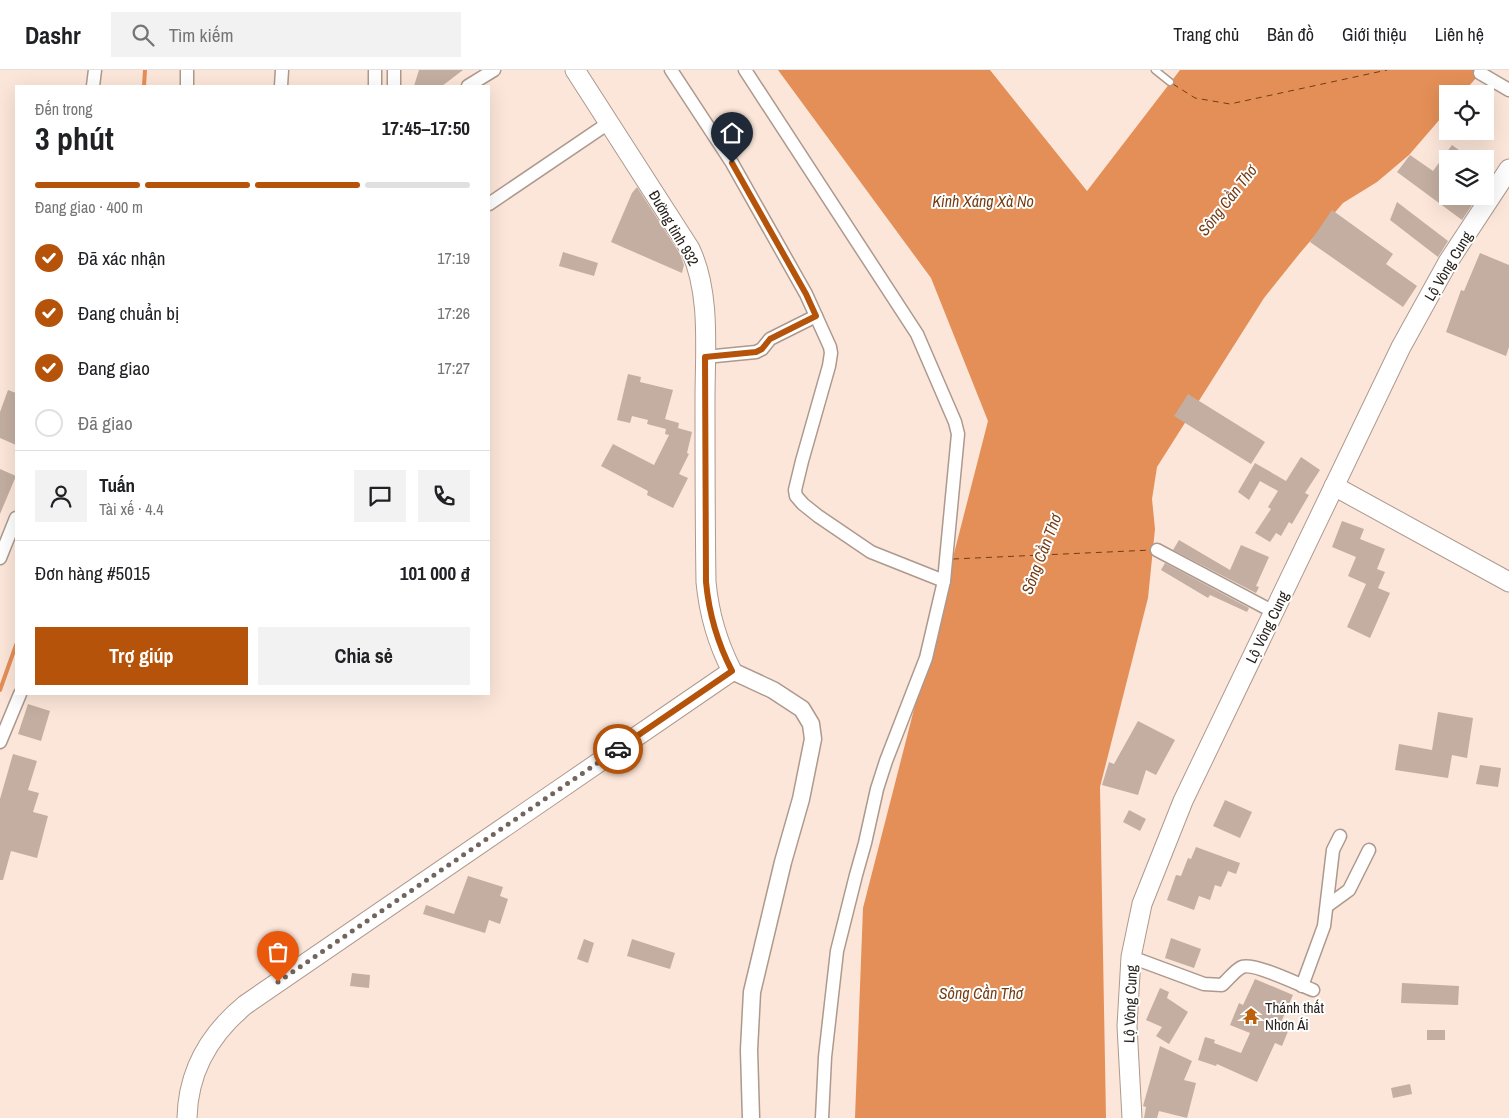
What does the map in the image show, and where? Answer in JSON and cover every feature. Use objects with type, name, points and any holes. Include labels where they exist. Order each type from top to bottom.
[{"type":"main road","name":"Đường tỉnh 932","points":[[575,70],[610,122],[696,261],[703,291],[706,582],[711,617],[716,635],[732,671]]},
{"type":"main road","name":"Lộ Vòng Cung","points":[[1132,1118],[1127,1026],[1132,957],[1142,904],[1183,801],[1401,347],[1448,262],[1509,169]]},
{"type":"main road","points":[[1334,486],[1509,582]]},
{"type":"main road","points":[[187,1118],[189,1094],[198,1064],[213,1037],[233,1014],[732,671]]},
{"type":"street","points":[[94,85],[95,70]]},
{"type":"street","points":[[187,70],[187,85]]},
{"type":"street","points":[[281,85],[282,70]]},
{"type":"street","points":[[375,70],[375,85]]},
{"type":"street","points":[[394,70],[394,85]]},
{"type":"street","points":[[470,85],[494,70]]},
{"type":"street","points":[[671,70],[732,163],[806,294],[827,339],[831,353],[820,400],[797,479],[796,496],[818,516],[861,546],[944,581]]},
{"type":"street","points":[[745,70],[917,334],[955,422],[958,434],[950,558],[926,658],[877,789],[837,951],[825,1057],[822,1118]]},
{"type":"street","points":[[1480,74],[1509,90]]},
{"type":"street","points":[[490,203],[610,122]]},
{"type":"street","points":[[705,357],[756,352],[762,349],[770,339],[816,316]]},
{"type":"street","points":[[0,558],[15,520]]},
{"type":"street","points":[[1157,550],[1274,612]]},
{"type":"street","points":[[732,671],[773,690],[802,709],[811,724],[813,739],[801,799],[783,862],[752,992],[749,1050],[751,1118]]},
{"type":"street","points":[[0,742],[20,695]]},
{"type":"street","points":[[1132,957],[1204,984],[1222,985],[1240,968],[1245,966],[1256,967],[1307,988],[1324,926],[1333,850],[1340,836]]},
{"type":"street","points":[[1326,906],[1349,890],[1369,850]]},
{"type":"lane","points":[[1155,70],[1170,82]]},
{"type":"water","name":"Sông Cần Thơ","points":[[778,70],[990,70],[1087,191],[1180,70],[1483,70],[1470,85],[1439,85],[1439,120],[1409,155],[1377,182],[1343,203],[1300,253],[1264,298],[1157,467],[1152,499],[1155,529],[1148,598],[1100,787],[1106,1118],[855,1118],[863,908],[988,421],[931,278]]},
{"type":"building","points":[[419,70],[463,70],[443,85],[414,85]]},
{"type":"building","points":[[1452,145],[1459,150],[1448,150]]},
{"type":"building","points":[[1410,155],[1433,171],[1439,163],[1439,203],[1397,172]]},
{"type":"building","points":[[637,187],[680,254],[684,265],[682,273],[611,242],[632,193]]},
{"type":"building","points":[[1397,202],[1448,241],[1438,257],[1390,220]]},
{"type":"building","points":[[1442,205],[1472,205],[1462,220]]},
{"type":"building","points":[[1332,210],[1393,254],[1386,264],[1417,286],[1403,307],[1310,242]]},
{"type":"building","points":[[563,252],[598,263],[594,276],[559,266]]},
{"type":"building","points":[[1480,253],[1509,265],[1509,347],[1506,356],[1446,332],[1461,290],[1464,291]]},
{"type":"building","points":[[628,374],[641,377],[640,382],[673,390],[665,419],[679,423],[678,428],[692,432],[687,453],[689,454],[679,474],[688,478],[673,508],[647,495],[648,491],[601,466],[613,444],[654,465],[669,435],[665,434],[666,429],[647,424],[648,420],[632,416],[630,423],[617,420]]},
{"type":"building","points":[[8,390],[15,393],[15,445],[0,438],[0,412]]},
{"type":"building","points":[[1188,394],[1265,442],[1251,464],[1174,416]]},
{"type":"building","points":[[1301,457],[1320,470],[1305,493],[1309,495],[1292,524],[1289,522],[1281,536],[1276,533],[1270,542],[1255,533],[1271,509],[1268,507],[1278,491],[1260,481],[1249,500],[1238,492],[1255,463],[1286,481]]},
{"type":"building","points":[[0,469],[15,476],[15,478],[0,514]]},
{"type":"building","points":[[1342,521],[1364,529],[1360,539],[1385,549],[1377,569],[1385,572],[1378,588],[1390,593],[1370,638],[1347,627],[1366,584],[1348,576],[1356,557],[1332,547]]},
{"type":"building","points":[[1179,540],[1230,570],[1241,545],[1269,557],[1256,586],[1259,587],[1256,593],[1173,550]]},
{"type":"building","points":[[1165,563],[1249,608],[1247,612],[1210,595],[1208,598],[1161,570]]},
{"type":"building","points":[[28,704],[50,711],[41,741],[18,734]]},
{"type":"building","points":[[1438,712],[1473,718],[1467,758],[1452,755],[1448,778],[1395,770],[1399,744],[1432,750]]},
{"type":"building","points":[[1138,721],[1175,740],[1156,775],[1146,770],[1138,795],[1102,785],[1109,762],[1114,764]]},
{"type":"building","points":[[13,754],[37,761],[28,790],[39,793],[33,812],[48,816],[37,858],[11,851],[3,880],[0,880],[0,799]]},
{"type":"building","points":[[1480,765],[1501,768],[1498,787],[1476,784]]},
{"type":"building","points":[[1225,800],[1252,812],[1240,838],[1213,826]]},
{"type":"building","points":[[1129,810],[1146,819],[1140,831],[1123,822]]},
{"type":"building","points":[[1196,847],[1240,863],[1236,874],[1228,871],[1221,887],[1215,885],[1210,900],[1199,896],[1194,910],[1167,900],[1176,875],[1181,876],[1188,858],[1191,859]]},
{"type":"building","points":[[468,876],[503,887],[500,896],[508,899],[500,924],[489,920],[485,933],[423,914],[426,905],[454,914]]},
{"type":"building","points":[[1171,938],[1201,949],[1194,968],[1165,958]]},
{"type":"building","points":[[584,939],[594,943],[588,963],[577,959]]},
{"type":"building","points":[[632,939],[675,953],[670,969],[627,956]]},
{"type":"building","points":[[352,973],[370,975],[369,988],[350,986]]},
{"type":"building","points":[[1255,979],[1293,995],[1282,1020],[1291,1024],[1282,1046],[1275,1043],[1257,1082],[1217,1064],[1216,1066],[1198,1060],[1205,1037],[1215,1040],[1214,1043],[1241,1053],[1250,1033],[1230,1025],[1239,1003],[1243,1005]]},
{"type":"building","points":[[1402,983],[1459,986],[1458,1005],[1401,1003]]},
{"type":"building","points":[[1160,988],[1169,992],[1167,998],[1188,1012],[1169,1044],[1156,1036],[1162,1027],[1146,1020]]},
{"type":"building","points":[[1427,1030],[1445,1030],[1445,1040],[1427,1040]]},
{"type":"building","points":[[1160,1046],[1192,1061],[1184,1080],[1196,1083],[1187,1118],[1159,1111],[1157,1118],[1144,1118],[1146,1107],[1143,1106]]},
{"type":"building","points":[[1410,1084],[1412,1094],[1393,1098],[1391,1088]]},
{"type":"waterway","points":[[144,85],[145,70]]},
{"type":"waterway","points":[[0,690],[15,648]]},
{"type":"ferry route","points":[[1173,84],[1195,98],[1230,104],[1387,70]]},
{"type":"ferry route","points":[[953,559],[1152,550]]},
{"type":"way so far","points":[[278,982],[618,749]]},
{"type":"place","name":"Thánh thất Nhơn Ái","points":[[1251,1016]]},
{"type":"route","points":[[618,749],[732,671],[716,635],[711,617],[706,582],[705,357],[756,352],[762,349],[770,339],[816,316],[806,294],[732,163]]},
{"type":"water label","name":"Kinh Xáng Xà No","points":[[983,201]]}]
